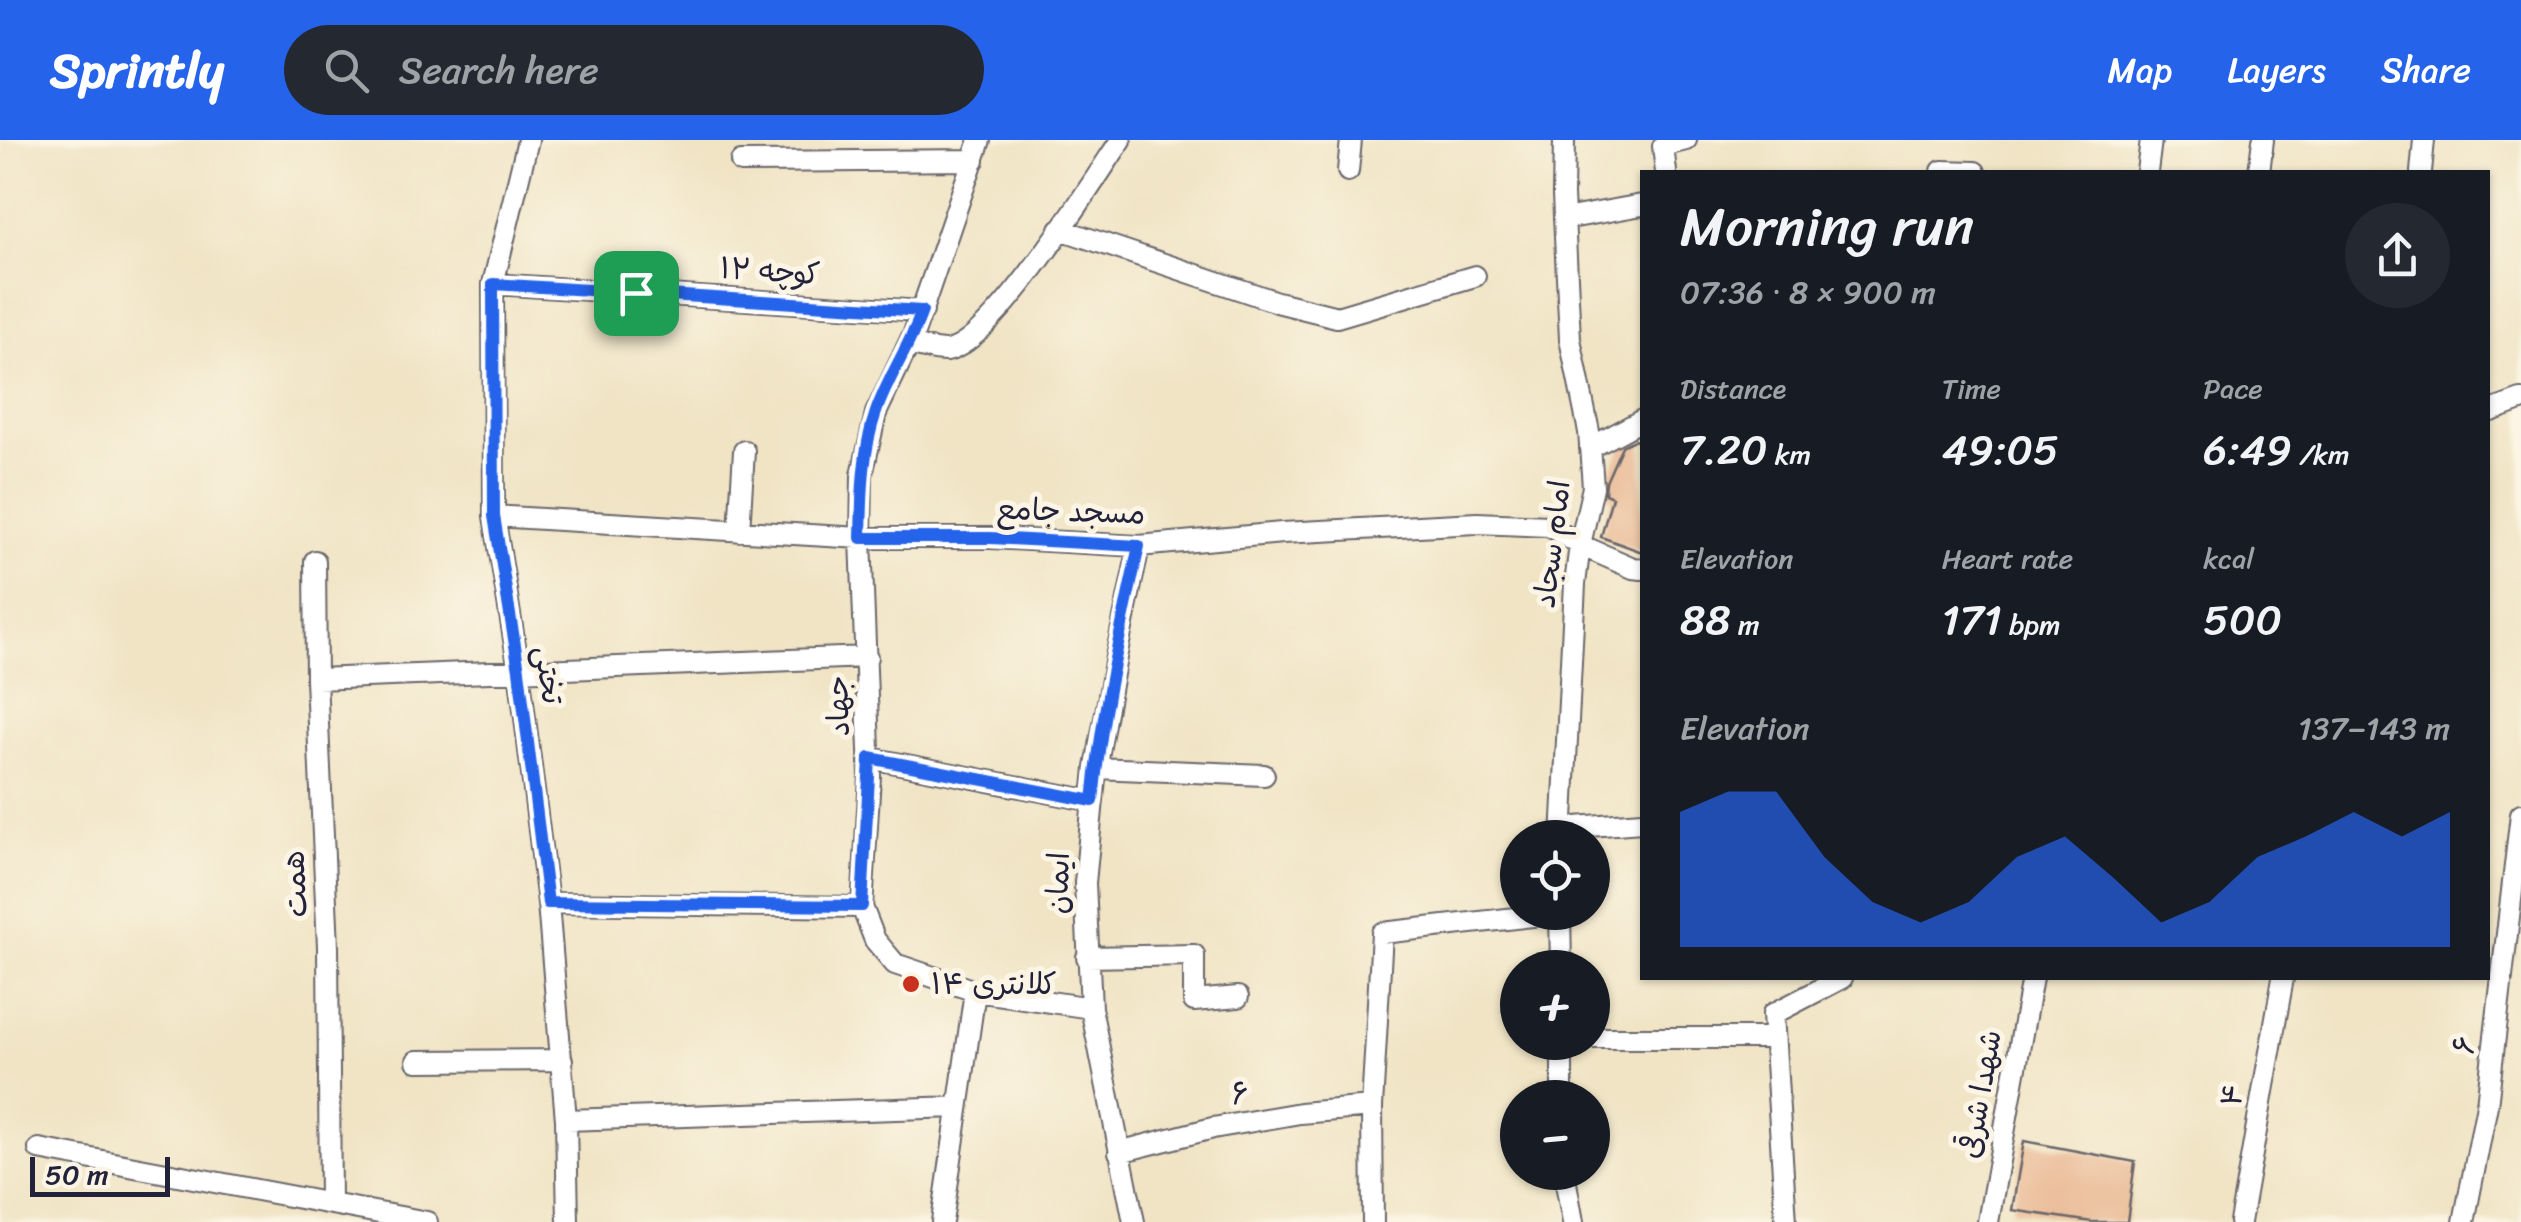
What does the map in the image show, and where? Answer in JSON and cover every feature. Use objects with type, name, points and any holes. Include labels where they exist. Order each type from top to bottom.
[{"type":"street","name":"تختی","points":[[528,140],[493,284],[494,516],[519,670],[548,903],[566,1120],[568,1222]]},
{"type":"street","points":[[909,344],[946,351],[971,339],[1000,311],[1121,140]]},
{"type":"street","points":[[1348,171],[1352,140]]},
{"type":"street","name":"امام سجاد","points":[[1563,820],[1580,544],[1592,488],[1589,432],[1570,339],[1564,140]]},
{"type":"street","points":[[1666,170],[1663,146],[1686,140]]},
{"type":"street","points":[[2148,170],[2151,140]]},
{"type":"street","points":[[2259,170],[2263,140]]},
{"type":"street","points":[[2421,170],[2424,140]]},
{"type":"street","points":[[741,162],[977,150]]},
{"type":"street","name":"جهاد","points":[[977,150],[922,311],[876,412],[862,475],[870,758],[862,906],[875,940],[894,964],[975,991],[1091,1008]]},
{"type":"street","points":[[1564,219],[1640,205]]},
{"type":"street","points":[[1060,229],[1277,302],[1337,316],[1475,276]]},
{"type":"street","name":"کوچه ۱۲","points":[[493,284],[922,311]]},
{"type":"street","points":[[2490,411],[2521,400]]},
{"type":"street","points":[[1590,448],[1640,421]]},
{"type":"street","points":[[739,530],[744,451]]},
{"type":"street","name":"مسجد جامع","points":[[494,516],[861,538],[990,538],[1139,546],[1282,533],[1477,523],[1549,526],[1580,544],[1640,569]]},
{"type":"street","name":"ایمان","points":[[1134,1222],[1091,1008],[1085,883],[1096,768],[1139,546]]},
{"type":"street","name":"همت","points":[[315,561],[328,947],[330,1204]]},
{"type":"street","points":[[316,678],[867,656]]},
{"type":"street","points":[[870,758],[1093,801]]},
{"type":"street","points":[[1096,768],[1264,774]]},
{"type":"street","name":"۶","points":[[2464,1222],[2487,1105],[2521,814]]},
{"type":"street","points":[[1610,826],[1640,822]]},
{"type":"street","points":[[548,903],[862,906]]},
{"type":"street","points":[[1373,1222],[1372,1107],[1382,933],[1500,920]]},
{"type":"street","points":[[1087,956],[1194,955],[1194,1001],[1238,997]]},
{"type":"street","points":[[1786,1222],[1773,1014],[1838,980]]},
{"type":"street","name":"شهدا شرقی","points":[[1988,1222],[2032,980]]},
{"type":"street","name":"۴","points":[[2240,1222],[2282,980]]},
{"type":"street","points":[[942,1222],[975,991]]},
{"type":"street","points":[[1610,1038],[1774,1038]]},
{"type":"street","points":[[417,1060],[562,1060]]},
{"type":"street","points":[[566,1120],[958,1107]]},
{"type":"street","name":"۶","points":[[1119,1152],[1212,1128],[1300,1113],[1372,1107]]},
{"type":"street","points":[[40,1149],[427,1222]]},
{"type":"street","points":[[1567,1190],[1573,1222]]},
{"type":"building","points":[[1634,440],[1640,442],[1640,551],[1601,537],[1612,497],[1605,494],[1606,482],[1622,446]]},
{"type":"building","points":[[2024,1141],[2135,1162],[2127,1222],[2092,1222],[2012,1210]]},
{"type":"place","name":"کلانتری ۱۴","points":[[911,984]]},
{"type":"route","points":[[493,284],[636,293],[922,311],[876,412],[862,475],[861,538],[990,538],[1139,546],[1093,801],[870,758],[862,906],[548,903],[519,670],[494,516],[493,284]]}]
